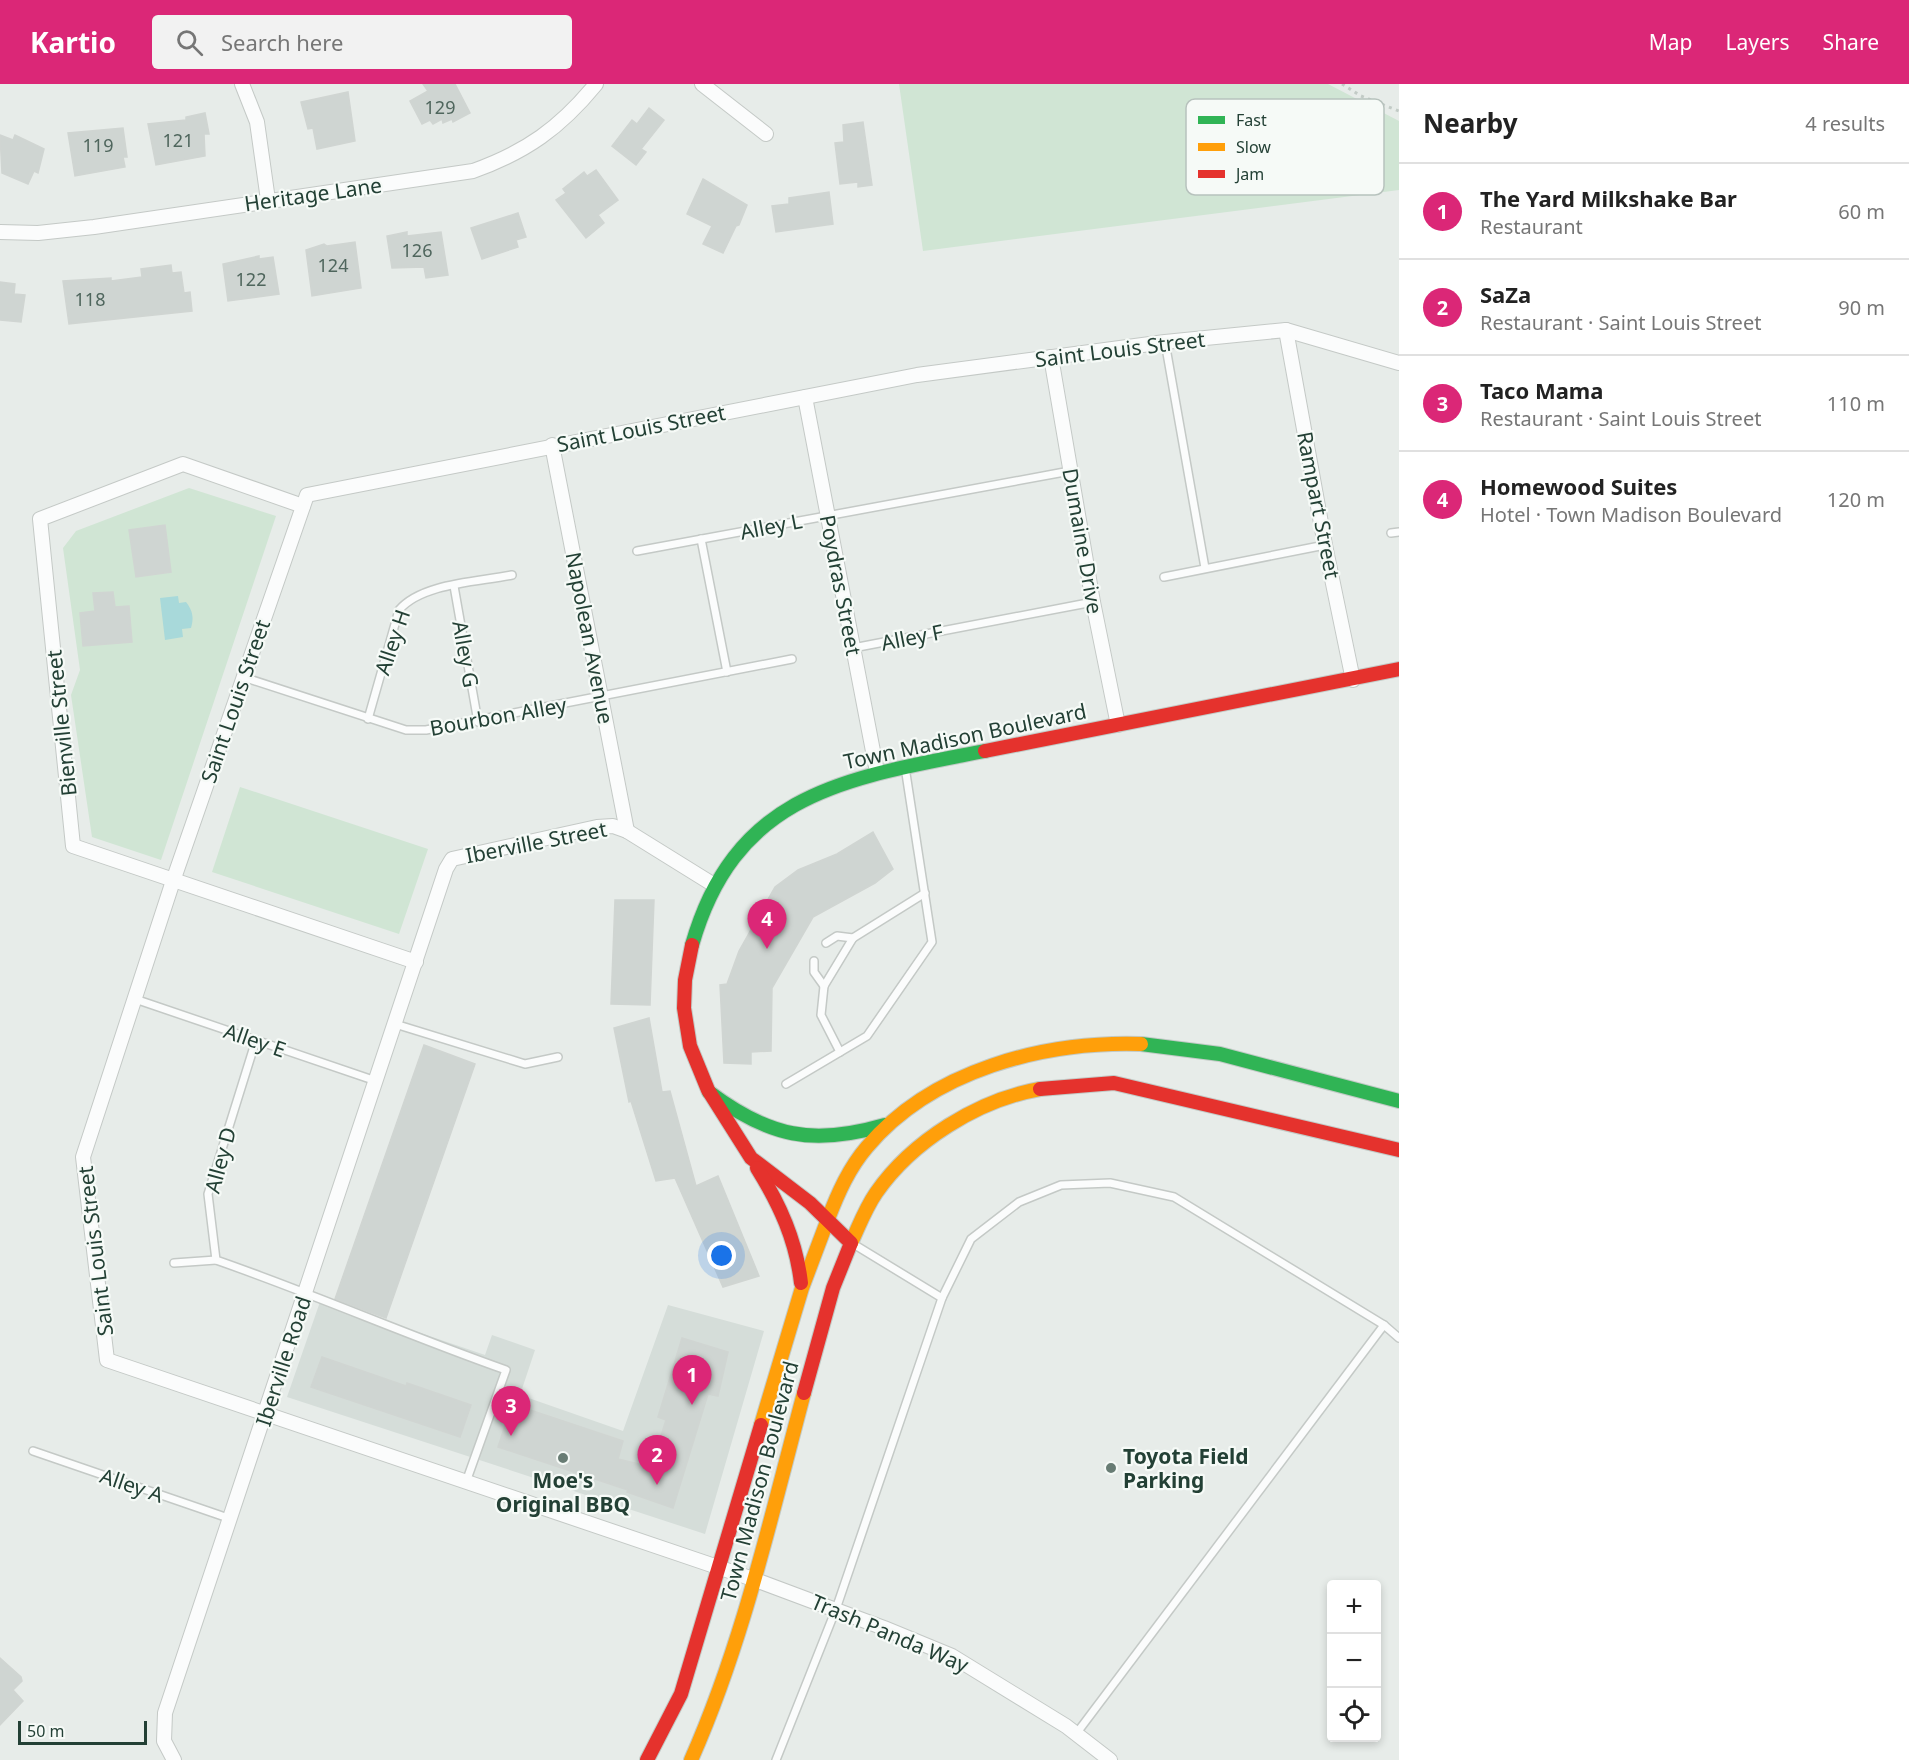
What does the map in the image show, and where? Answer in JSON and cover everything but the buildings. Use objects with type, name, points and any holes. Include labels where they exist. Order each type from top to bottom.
[{"type":"main road","name":"Town Madison Boulevard","points":[[691,1760],[711,1715],[741,1626],[833,1288],[851,1243],[828,1219],[751,1158],[709,1092],[687,1034],[685,994],[690,946],[714,885],[750,838],[788,807],[829,786],[877,772],[1353,680],[1399,669]]},
{"type":"main road","points":[[709,1092],[751,1121],[793,1136],[829,1138],[855,1135],[885,1125],[950,1083],[1001,1063],[1052,1047],[1101,1042],[1167,1044],[1229,1054],[1399,1101]]},
{"type":"main road","points":[[851,1243],[873,1197],[930,1139],[969,1113],[1029,1089],[1069,1083],[1114,1083],[1399,1150]]},
{"type":"main road","points":[[828,1219],[838,1189],[885,1125]]},
{"type":"main road","points":[[751,1158],[787,1217],[799,1254],[802,1288]]},
{"type":"main road","name":"Town Madison Boulevard","points":[[647,1760],[681,1694],[717,1566],[786,1347],[802,1288],[828,1219]]},
{"type":"street","points":[[242,84],[257,122],[268,200]]},
{"type":"street","name":"Heritage Lane","points":[[0,232],[38,233],[94,227],[482,168],[510,158],[537,141],[566,118],[596,84]]},
{"type":"street","points":[[702,84],[766,134]]},
{"type":"street","name":"Saint Louis Street","points":[[717,1566],[107,1360],[83,1157],[173,881],[307,495],[917,375],[1165,342],[1286,330],[1399,363]]},
{"type":"street","name":"Rampart Street","points":[[1286,330],[1325,545],[1353,680]]},
{"type":"street","name":"Dumaine Drive","points":[[1051,357],[1093,602],[1118,725]]},
{"type":"street","name":"Poydras Street","points":[[805,397],[877,772]]},
{"type":"street","name":"Napolean Avenue","points":[[552,445],[627,831]]},
{"type":"street","name":"Bienville Street","points":[[303,506],[183,464],[40,519],[73,846],[416,962]]},
{"type":"street","name":"Iberville Street","points":[[416,962],[452,859],[597,826],[613,826],[627,831],[714,885]]},
{"type":"street","name":"Iberville Road","points":[[174,1760],[164,1741],[165,1713],[416,962]]},
{"type":"street","name":"Trash Panda Way","points":[[717,1566],[836,1609],[952,1656],[1018,1695],[1110,1760]]},
{"type":"lane","points":[[1165,342],[1205,568]]},
{"type":"lane","name":"Alley L","points":[[637,551],[1070,471]]},
{"type":"lane","points":[[1390,534],[1399,532]]},
{"type":"lane","points":[[701,539],[727,672]]},
{"type":"lane","points":[[1164,577],[1325,545]]},
{"type":"lane","name":"Alley H","points":[[368,718],[399,610],[408,599],[426,591],[512,575]]},
{"type":"lane","name":"Alley G","points":[[454,586],[478,722]]},
{"type":"lane","name":"Alley F","points":[[853,648],[1093,602]]},
{"type":"lane","name":"Bourbon Alley","points":[[243,677],[406,730],[426,730],[478,722],[792,659]]},
{"type":"lane","points":[[786,1084],[867,1036],[932,942],[905,767]]},
{"type":"lane","points":[[840,1052],[821,1015],[824,986],[853,938],[925,893]]},
{"type":"lane","points":[[826,943],[837,936],[853,938]]},
{"type":"lane","points":[[814,961],[814,972],[824,986]]},
{"type":"lane","name":"Alley E","points":[[135,999],[376,1081]]},
{"type":"lane","points":[[395,1024],[525,1064],[558,1057]]},
{"type":"lane","name":"Alley D","points":[[216,1260],[208,1194],[256,1040]]},
{"type":"lane","points":[[776,1760],[836,1609],[942,1298],[971,1239],[1019,1202],[1061,1185],[1110,1183],[1174,1197],[1384,1325],[1399,1338]]},
{"type":"lane","points":[[851,1243],[942,1298]]},
{"type":"lane","points":[[174,1263],[216,1260],[306,1291],[432,1344],[506,1370],[466,1482]]},
{"type":"lane","points":[[1076,1734],[1384,1325]]},
{"type":"lane","name":"Alley A","points":[[33,1451],[231,1519]]},
{"type":"path","points":[[1342,84],[1369,99]]},
{"type":"path","points":[[1384,105],[1399,111]]},
{"type":"shaded area","points":[[321,1299],[485,1355],[492,1335],[535,1350],[520,1395],[623,1431],[668,1305],[764,1331],[705,1534],[287,1397]]},
{"type":"green space","points":[[899,84],[1328,84],[1357,99],[1186,99],[1186,195],[1360,195],[923,251]]},
{"type":"green space","points":[[1384,113],[1399,121],[1399,190],[1384,192]]},
{"type":"green space","points":[[189,488],[276,516],[161,860],[92,837],[71,695],[80,670],[63,548],[76,531]]},
{"type":"green space","points":[[240,787],[428,849],[399,934],[212,872]]},
{"type":"water","points":[[178,596],[179,603],[186,602],[191,612],[193,618],[191,628],[182,629],[183,637],[165,640],[160,598]]},
{"type":"traffic: fast","points":[[692,945],[712,894],[737,854],[768,823],[804,800],[844,784],[888,771],[985,751]]},
{"type":"traffic: fast","points":[[1141,1044],[1220,1054],[1399,1101]]},
{"type":"traffic: fast","points":[[709,1092],[752,1119],[772,1128],[792,1133],[813,1136],[836,1135],[885,1125]]},
{"type":"traffic: slow","points":[[828,1219],[844,1181],[867,1147],[893,1120],[924,1098],[992,1065],[1029,1055],[1104,1044],[1141,1044]]},
{"type":"traffic: slow","points":[[851,1243],[876,1193],[908,1156],[927,1140],[970,1113],[1017,1094],[1040,1089]]},
{"type":"traffic: slow","points":[[761,1425],[802,1288],[828,1219]]},
{"type":"traffic: slow","points":[[691,1760],[726,1671],[741,1625],[804,1393]]},
{"type":"traffic: jam","points":[[985,751],[1399,669]]},
{"type":"traffic: jam","points":[[692,945],[685,980],[684,1008],[690,1046],[708,1090],[751,1158],[810,1203],[851,1243],[833,1288],[804,1393]]},
{"type":"traffic: jam","points":[[1040,1089],[1114,1083],[1399,1150]]},
{"type":"traffic: jam","points":[[757,1168],[786,1223],[799,1267],[801,1283]]},
{"type":"traffic: jam","points":[[647,1760],[681,1694],[761,1425]]},
{"type":"place","name":"Homewood Suites","points":[[767,949]]},
{"type":"place","name":"The Yard Milkshake Bar","points":[[692,1405]]},
{"type":"place","name":"Taco Mama","points":[[511,1436]]},
{"type":"place","name":"Moe's Original BBQ","points":[[563,1458]]},
{"type":"place","name":"Toyota Field Parking","points":[[1111,1468]]},
{"type":"place","name":"SaZa","points":[[657,1485]]}]
